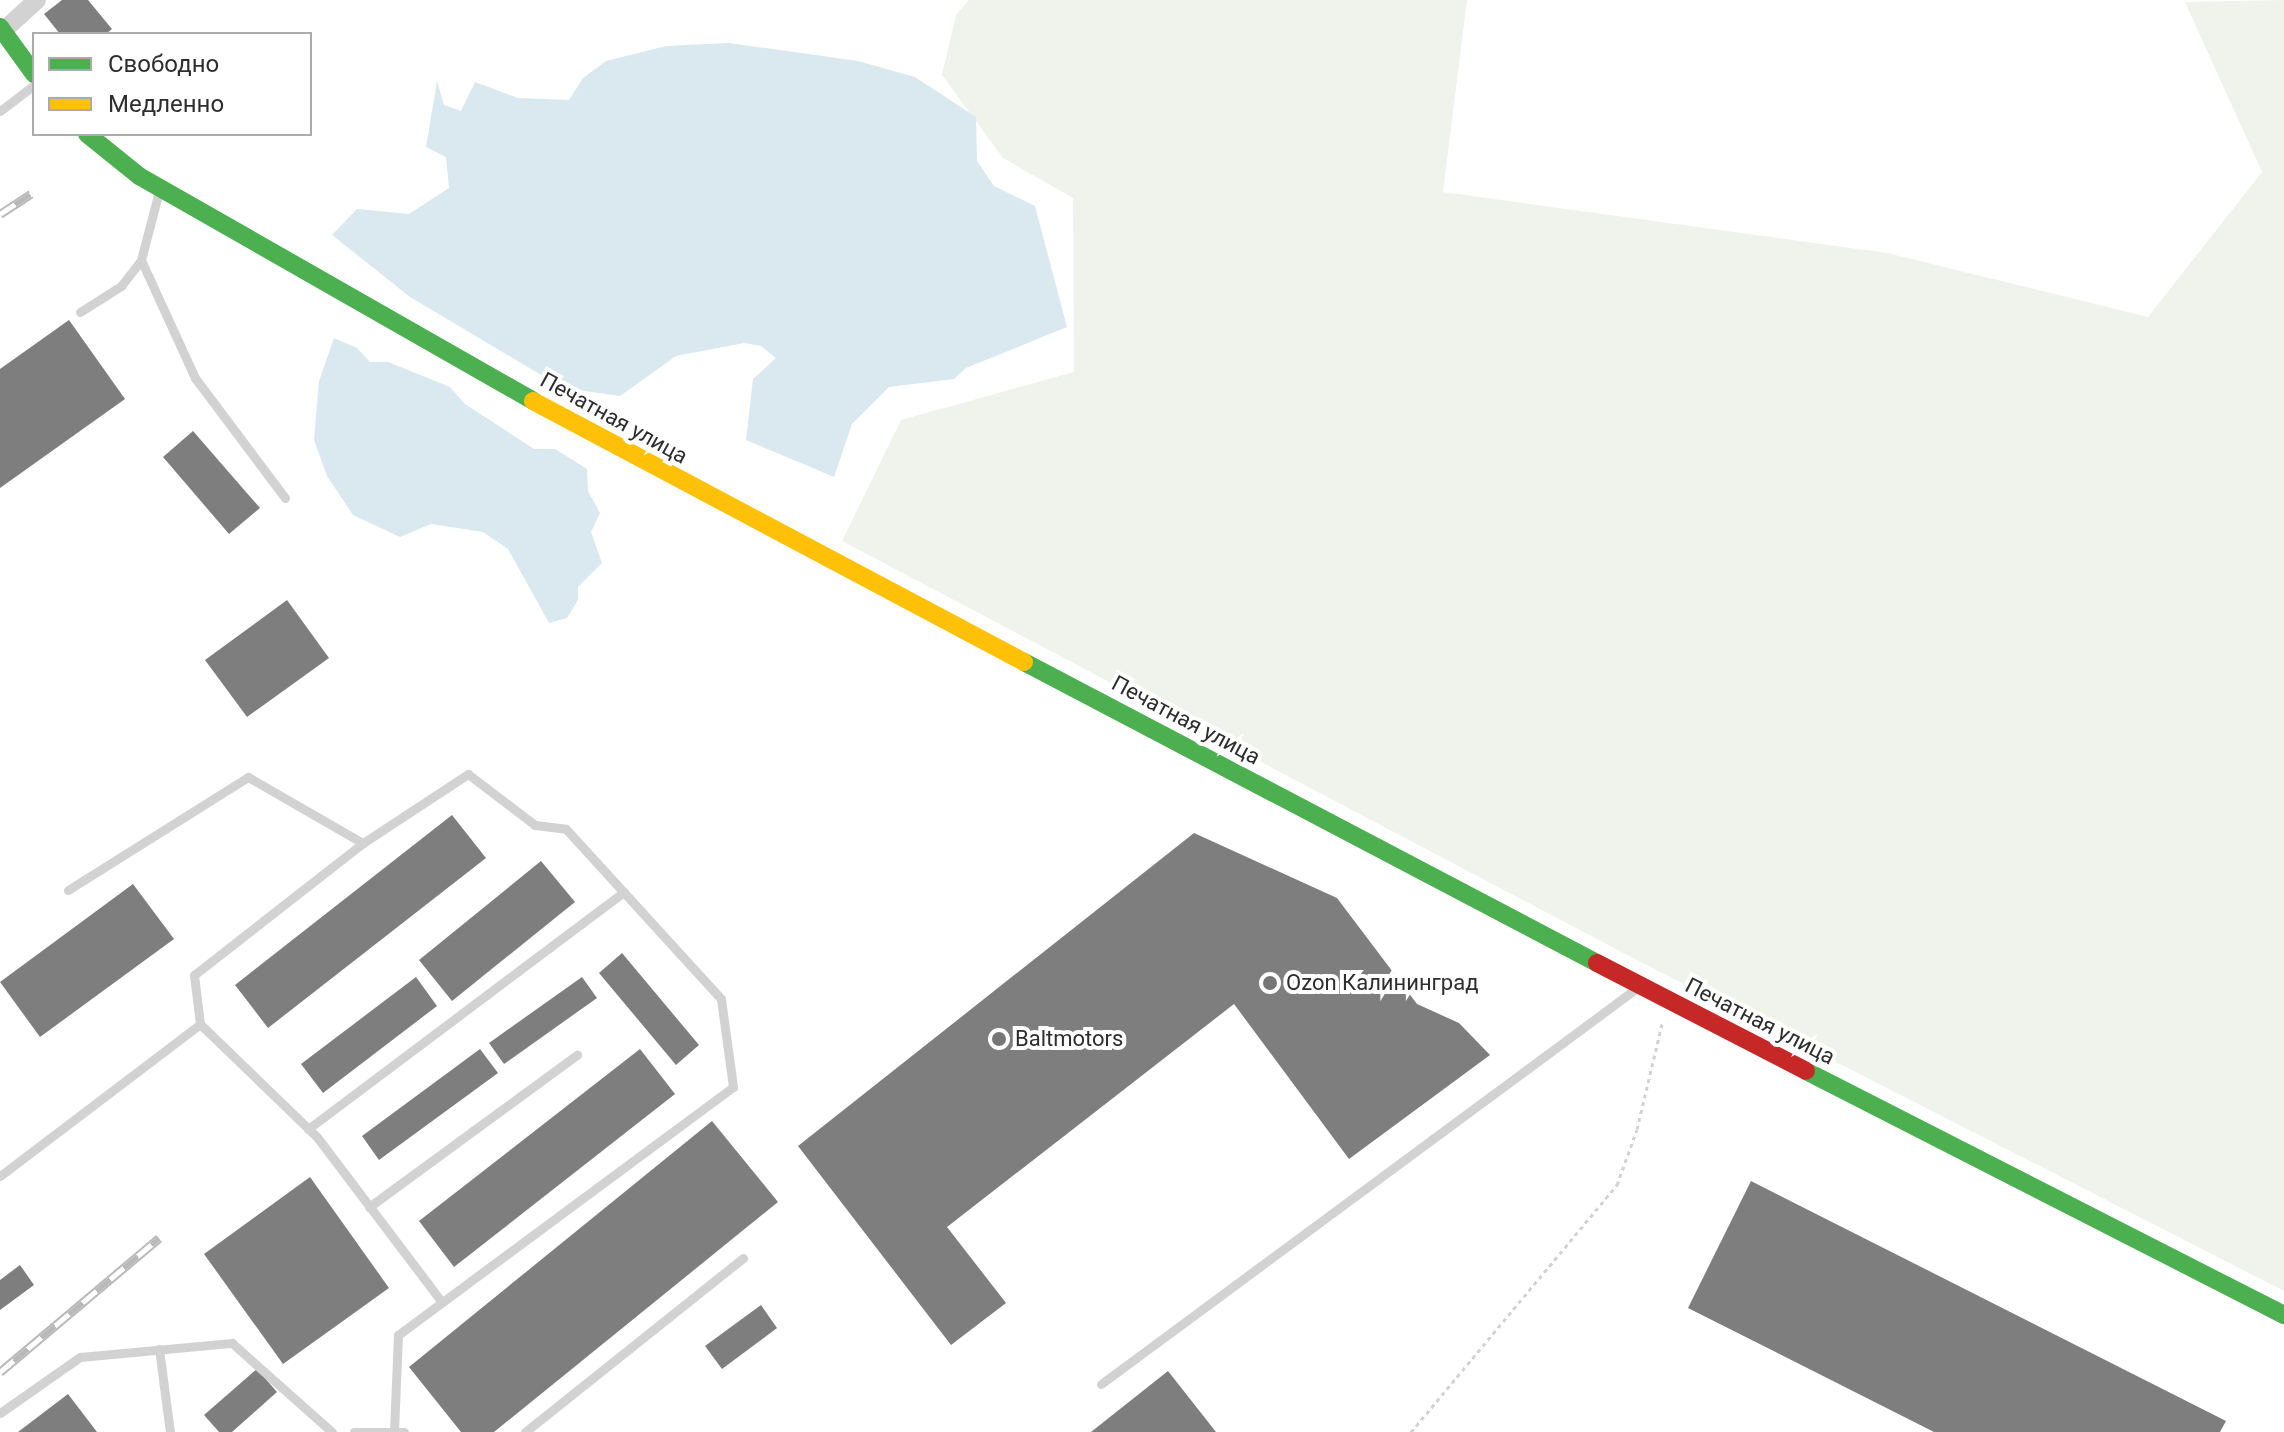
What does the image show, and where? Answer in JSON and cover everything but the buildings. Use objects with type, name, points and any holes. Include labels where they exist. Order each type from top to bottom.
[{"type":"street","points":[[32,71],[2,29],[37,0]]},
{"type":"street","name":"Печатная улица","points":[[89,136],[103,152],[160,188],[594,436],[1668,1001],[2284,1315]]},
{"type":"lane","points":[[0,111],[32,87]]},
{"type":"lane","points":[[80,312],[121,286],[141,260],[160,188]]},
{"type":"lane","points":[[141,260],[195,378],[285,498]]},
{"type":"lane","points":[[354,1432],[399,1430],[398,1335],[733,1087],[721,999],[566,829],[535,825],[468,774],[363,843],[194,975],[200,1024],[308,1129],[442,1302]]},
{"type":"lane","points":[[68,890],[248,777],[363,843]]},
{"type":"lane","points":[[308,1129],[624,892]]},
{"type":"lane","points":[[1101,1384],[1640,986]]},
{"type":"lane","points":[[0,1176],[200,1024]]},
{"type":"lane","points":[[369,1207],[577,1055]]},
{"type":"lane","points":[[525,1432],[743,1258]]},
{"type":"lane","points":[[0,1413],[80,1357],[232,1343],[332,1432]]},
{"type":"lane","points":[[159,1349],[170,1432]]},
{"type":"path","points":[[1411,1432],[1617,1185],[1637,1129],[1668,1001]]},
{"type":"shaded area","points":[[969,0],[1467,0],[1443,192],[1887,253],[2148,317],[2262,172],[2185,2],[2284,0],[2284,1291],[1631,957],[842,541],[901,420],[1074,372],[1073,198],[1003,158],[942,75],[956,15]]},
{"type":"shaded area","points":[[729,43],[858,61],[915,77],[976,117],[977,161],[994,186],[1035,206],[1067,327],[966,368],[954,379],[889,387],[852,424],[834,477],[746,440],[753,379],[776,358],[761,346],[744,343],[676,356],[620,396],[563,388],[410,297],[332,235],[357,209],[409,214],[449,188],[446,157],[426,147],[437,81],[444,105],[461,111],[475,82],[518,98],[569,100],[583,78],[606,61],[666,46]]},
{"type":"shaded area","points":[[334,338],[357,348],[370,362],[388,362],[450,387],[465,404],[534,449],[555,449],[587,469],[588,491],[600,513],[591,532],[602,563],[578,587],[578,600],[567,618],[549,623],[508,549],[483,532],[431,524],[400,537],[353,515],[327,476],[314,440],[319,381]]},
{"type":"railway","points":[[0,214],[31,194]]},
{"type":"railway","points":[[0,1372],[159,1238]]},
{"type":"traffic: fast","points":[[0,27],[32,71]]},
{"type":"traffic: fast","points":[[89,136],[139,176],[533,401]]},
{"type":"traffic: fast","points":[[1024,662],[1597,963]]},
{"type":"traffic: fast","points":[[1806,1071],[2284,1315]]},
{"type":"traffic: slow","points":[[533,401],[1024,662]]},
{"type":"traffic: jam","points":[[1597,963],[1806,1071]]},
{"type":"place","name":"Ozon Калининград","points":[[1270,983]]},
{"type":"place","name":"Baltmotors","points":[[999,1039]]}]
